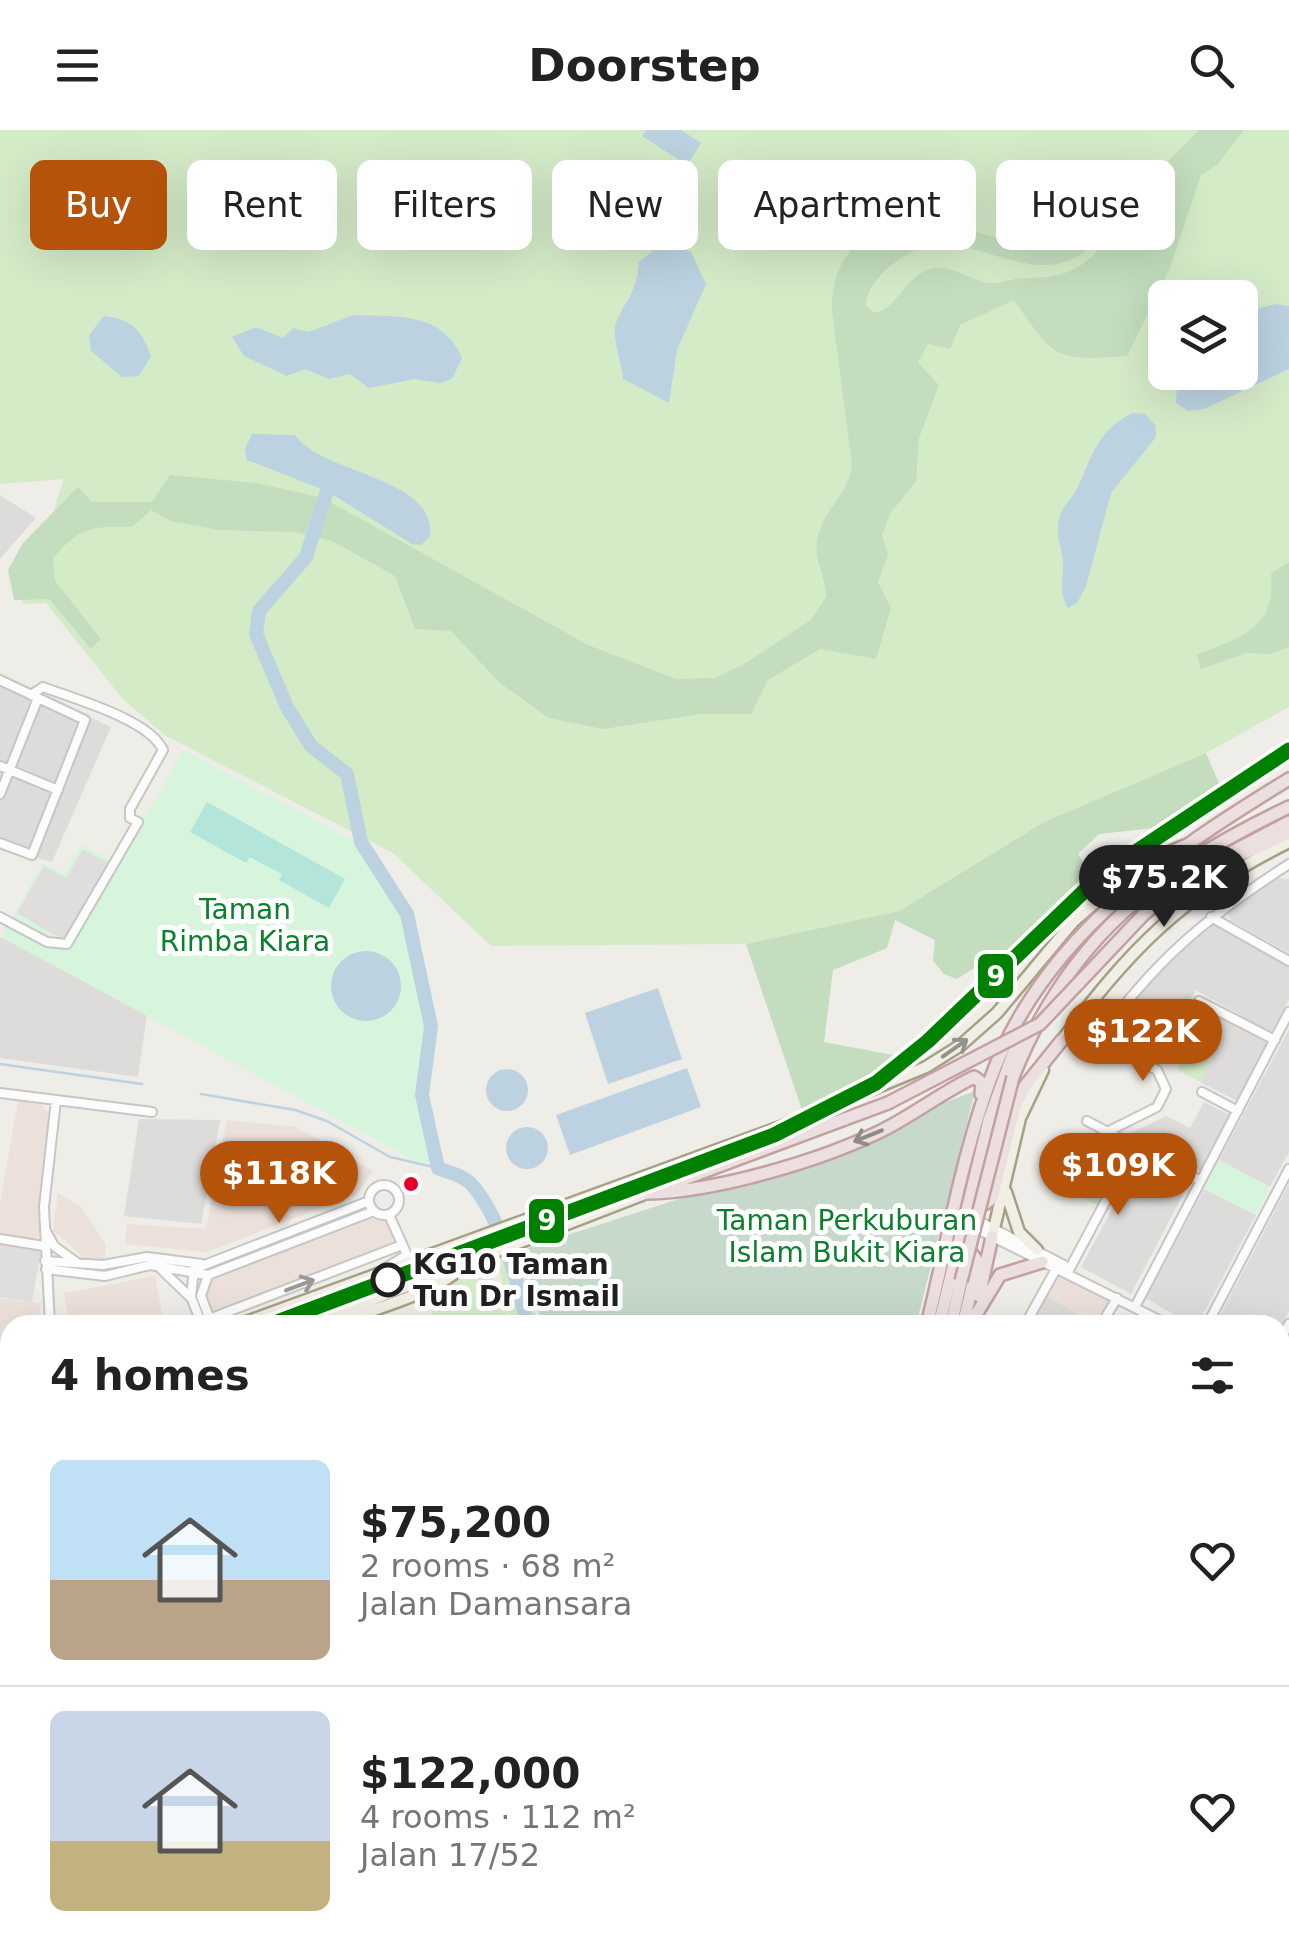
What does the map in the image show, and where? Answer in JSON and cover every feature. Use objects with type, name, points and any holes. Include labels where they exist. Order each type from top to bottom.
[{"type":"highway","points":[[930,1315],[995,1068],[1045,978],[1086,926],[1186,844],[1289,780]]},
{"type":"highway","points":[[954,1315],[1013,1077],[1050,994],[1093,939],[1187,864],[1289,807]]},
{"type":"highway","points":[[647,1193],[812,1136],[888,1103],[1040,1024],[1144,914],[1218,858],[1289,822]]},
{"type":"highway","points":[[1218,858],[1231,860],[1289,832]]},
{"type":"highway","points":[[942,1315],[1003,1075],[1045,978]]},
{"type":"highway","points":[[973,1187],[976,1200],[986,1203],[992,1198],[1015,1108],[1026,1086],[1062,1040]]},
{"type":"highway","points":[[647,1193],[684,1191],[792,1165],[880,1132],[974,1077],[982,1083],[979,1118]]},
{"type":"highway","points":[[971,1315],[994,1233]]},
{"type":"highway","points":[[956,1260],[964,1251],[978,1262],[970,1315]]},
{"type":"highway","points":[[974,1315],[1000,1275],[1039,1256]]},
{"type":"main road","points":[[994,1233],[1030,1091],[1062,1040],[1166,920],[1200,891],[1289,842]]},
{"type":"main road","points":[[264,1315],[783,1126],[926,1067],[961,1045],[997,1012],[1073,922],[1105,894],[1155,858],[1186,844]]},
{"type":"main road","points":[[1005,1182],[1013,1220],[1039,1256]]},
{"type":"main road","points":[[331,1315],[647,1193]]},
{"type":"main road","points":[[357,1315],[436,1284],[460,1271],[468,1260]]},
{"type":"main road","points":[[319,1315],[377,1296]]},
{"type":"street","points":[[0,680],[85,720],[32,855],[0,843]]},
{"type":"street","points":[[0,794],[35,697],[43,687],[142,728],[162,750],[130,809],[130,818],[138,822],[67,944],[47,942],[0,917]]},
{"type":"street","points":[[0,766],[58,790]]},
{"type":"street","points":[[1108,1132],[1157,1107],[1166,1089],[1157,1070],[1108,1045],[1102,1034],[1140,981],[1211,917],[1288,866],[1276,849]]},
{"type":"street","points":[[1211,917],[1289,960]]},
{"type":"street","points":[[1199,1001],[1274,1040]]},
{"type":"street","points":[[1135,1308],[1289,1012]]},
{"type":"street","points":[[1202,1092],[1238,1111]]},
{"type":"street","points":[[0,1093],[152,1112]]},
{"type":"street","points":[[49,1315],[44,1226],[56,1100]]},
{"type":"street","points":[[1087,1121],[1201,1181]]},
{"type":"street","points":[[1032,1315],[1063,1271],[1136,1146]]},
{"type":"street","points":[[1212,1315],[1289,1169]]},
{"type":"street","points":[[190,1274],[202,1264],[369,1201],[379,1186],[393,1187],[399,1204],[389,1215]]},
{"type":"street","points":[[369,1201],[374,1211]]},
{"type":"street","points":[[46,1265],[105,1276],[136,1266],[208,1275],[374,1211],[389,1215]]},
{"type":"street","points":[[378,1272],[407,1255],[389,1215]]},
{"type":"street","points":[[966,1219],[1149,1315]]},
{"type":"street","points":[[44,1226],[54,1246],[76,1262]]},
{"type":"street","points":[[0,1239],[44,1246]]},
{"type":"street","points":[[227,1315],[402,1244]]},
{"type":"street","points":[[46,1265],[103,1265],[147,1256],[202,1264]]},
{"type":"street","points":[[157,1266],[191,1297],[200,1315]]},
{"type":"street","points":[[47,1286],[68,1271]]},
{"type":"street","points":[[190,1274],[191,1297]]},
{"type":"street","points":[[204,1315],[201,1296],[208,1275]]},
{"type":"street","points":[[1107,1315],[1116,1298]]},
{"type":"shaded area","points":[[646,130],[681,130],[701,143],[690,160],[679,160],[642,136]]},
{"type":"shaded area","points":[[653,250],[686,250],[691,252],[706,284],[677,350],[669,403],[623,379],[615,328],[633,289],[639,262]]},
{"type":"shaded area","points":[[1276,304],[1289,306],[1289,369],[1258,384],[1258,308]]},
{"type":"shaded area","points":[[353,315],[401,317],[430,324],[443,332],[462,358],[452,379],[440,383],[415,379],[369,388],[350,374],[329,379],[305,369],[287,376],[244,356],[232,337],[256,327],[283,338],[293,328],[309,332]]},
{"type":"shaded area","points":[[104,316],[129,323],[144,340],[151,356],[139,376],[122,377],[91,351],[89,335]]},
{"type":"shaded area","points":[[1244,390],[1204,409],[1188,411],[1176,403],[1177,391]]},
{"type":"shaded area","points":[[1132,413],[1145,414],[1156,426],[1156,437],[1111,493],[1086,586],[1077,603],[1068,608],[1062,591],[1059,518],[1098,443]]},
{"type":"shaded area","points":[[252,434],[295,435],[329,459],[397,488],[427,516],[430,536],[421,545],[412,544],[327,491],[247,460],[245,449]]},
{"type":"shaded area","points":[[0,495],[36,518],[0,559]]},
{"type":"shaded area","points":[[0,675],[111,727],[52,862],[0,847]]},
{"type":"shaded area","points":[[207,802],[345,879],[329,908],[279,880],[282,874],[250,857],[246,863],[190,832]]},
{"type":"shaded area","points":[[83,849],[110,864],[65,941],[17,913],[44,866],[66,878]]},
{"type":"shaded area","points":[[1275,878],[1289,879],[1289,953],[1231,921],[1228,912]]},
{"type":"shaded area","points":[[1212,924],[1289,965],[1289,999],[1272,1033],[1196,990],[1188,1004],[1268,1041],[1237,1101],[1200,1082],[1216,1051],[1190,1038],[1178,1059],[1116,1043],[1112,1032],[1154,976]]},
{"type":"shaded area","points":[[0,937],[147,1014],[138,1077],[0,1058]]},
{"type":"shaded area","points":[[366,951],[391,961],[401,986],[391,1011],[366,1021],[341,1011],[331,986],[341,961]]},
{"type":"shaded area","points":[[658,988],[682,1059],[608,1084],[585,1013]]},
{"type":"shaded area","points":[[1289,1029],[1289,1152],[1270,1187],[1219,1160]]},
{"type":"shaded area","points":[[687,1068],[701,1107],[570,1155],[556,1115]]},
{"type":"shaded area","points":[[507,1069],[522,1075],[528,1090],[522,1105],[507,1111],[492,1105],[486,1090],[492,1075]]},
{"type":"shaded area","points":[[18,1101],[42,1105],[49,1115],[39,1236],[32,1241],[0,1236],[0,1204]]},
{"type":"shaded area","points":[[1204,1102],[1230,1115],[1201,1171],[1131,1133],[1166,1116],[1190,1128]]},
{"type":"shaded area","points":[[139,1119],[220,1120],[201,1224],[124,1216]]},
{"type":"shaded area","points":[[227,1120],[296,1127],[373,1171],[357,1194],[207,1252],[125,1244],[127,1224],[206,1229]]},
{"type":"shaded area","points":[[527,1127],[542,1133],[548,1148],[542,1163],[527,1169],[512,1163],[506,1148],[512,1133]]},
{"type":"shaded area","points":[[1140,1157],[1189,1183],[1131,1294],[1081,1267]]},
{"type":"shaded area","points":[[1289,1184],[1289,1311],[1287,1315],[1220,1315]]},
{"type":"shaded area","points":[[1204,1189],[1256,1215],[1203,1315],[1174,1315],[1146,1298]]},
{"type":"shaded area","points":[[58,1193],[80,1206],[106,1244],[104,1262],[87,1260],[53,1230]]},
{"type":"shaded area","points":[[371,1215],[390,1220],[400,1244],[214,1315],[204,1295],[210,1277]]},
{"type":"shaded area","points":[[0,1245],[41,1251],[32,1302],[0,1297]]},
{"type":"shaded area","points":[[1057,1273],[1111,1302],[1104,1315],[1081,1315],[1046,1295]]},
{"type":"shaded area","points":[[155,1276],[162,1315],[67,1315],[64,1293]]},
{"type":"shaded area","points":[[1045,1295],[1080,1315],[1034,1315]]},
{"type":"shaded area","points":[[0,1298],[41,1304],[39,1315],[0,1315]]},
{"type":"green space","points":[[0,130],[1289,130],[1289,707],[1206,753],[1044,822],[899,911],[746,944],[491,946],[393,853],[166,736],[123,699],[46,603],[22,604],[64,479],[0,484]]},
{"type":"green space","points":[[1199,130],[1244,130],[1217,165],[1201,175],[1170,268],[1164,280],[1148,280],[1148,313],[1127,356],[1084,358],[1058,352],[1014,300],[960,325],[950,349],[928,344],[918,363],[939,385],[919,438],[916,481],[890,514],[882,535],[888,555],[878,582],[891,608],[876,659],[820,649],[768,680],[751,714],[701,714],[603,729],[549,718],[500,683],[451,631],[415,629],[395,576],[332,541],[295,532],[220,530],[171,521],[151,510],[132,527],[97,528],[79,534],[53,558],[55,581],[101,639],[91,649],[49,599],[14,600],[8,570],[23,543],[78,487],[92,502],[152,502],[170,475],[257,483],[323,498],[588,645],[676,679],[715,678],[746,663],[811,620],[826,597],[817,552],[818,536],[852,465],[832,311],[835,283],[843,261],[853,250],[918,250],[894,263],[874,283],[866,306],[875,313],[891,304],[917,276],[935,268],[994,283],[1062,274],[1080,266],[1097,250],[1175,250],[1175,160],[1170,160]]},
{"type":"green space","points":[[976,232],[996,237],[996,250],[1085,250],[1060,263],[1023,263],[975,250]]},
{"type":"green space","points":[[1289,562],[1289,647],[1269,654],[1246,653],[1201,669],[1197,655],[1242,636],[1262,619],[1271,592],[1271,573]]},
{"type":"green space","name":"Taman Rimba Kiara","points":[[183,750],[356,842],[404,917],[424,1017],[415,1099],[431,1161],[419,1163],[1,937],[43,863],[64,874],[82,844],[118,865]]},
{"type":"green space","points":[[1206,753],[1219,783],[1154,828],[1099,834],[1078,854],[1091,874],[988,969],[979,965],[957,979],[944,974],[933,961],[935,940],[895,920],[887,948],[833,970],[824,1042],[898,1056],[840,1096],[802,1110],[746,944],[899,911],[1044,822]]},
{"type":"green space","points":[[1189,1037],[1216,1051],[1200,1082],[1178,1070]]},
{"type":"green space","name":"Taman Perkuburan Islam Bukit Kiara","points":[[975,1091],[919,1315],[539,1315],[521,1250],[772,1169]]},
{"type":"green space","points":[[1113,1142],[1126,1149],[1097,1205],[1043,1175]]},
{"type":"green space","points":[[1219,1160],[1270,1187],[1256,1215],[1204,1189]]},
{"type":"green space","points":[[518,1250],[536,1315],[510,1315],[496,1257]]},
{"type":"green space","points":[[486,1262],[508,1315],[431,1315],[433,1308],[440,1305],[437,1286],[471,1274],[470,1268]]},
{"type":"waterway","points":[[327,491],[306,557],[259,611],[256,634],[287,707],[311,746],[347,774],[361,842],[407,914],[431,1026],[422,1095],[438,1168],[466,1180],[483,1200],[508,1253],[525,1315]]},
{"type":"waterway","points":[[0,1064],[142,1084]]},
{"type":"waterway","points":[[201,1094],[295,1110],[327,1121],[390,1157],[438,1168]]},
{"type":"transit line","name":"9","points":[[296,1315],[774,1135],[876,1083],[928,1041],[1101,875],[1289,750]]},
{"type":"place","name":"KG10 Taman Tun Dr Ismail","points":[[388,1280]]}]
